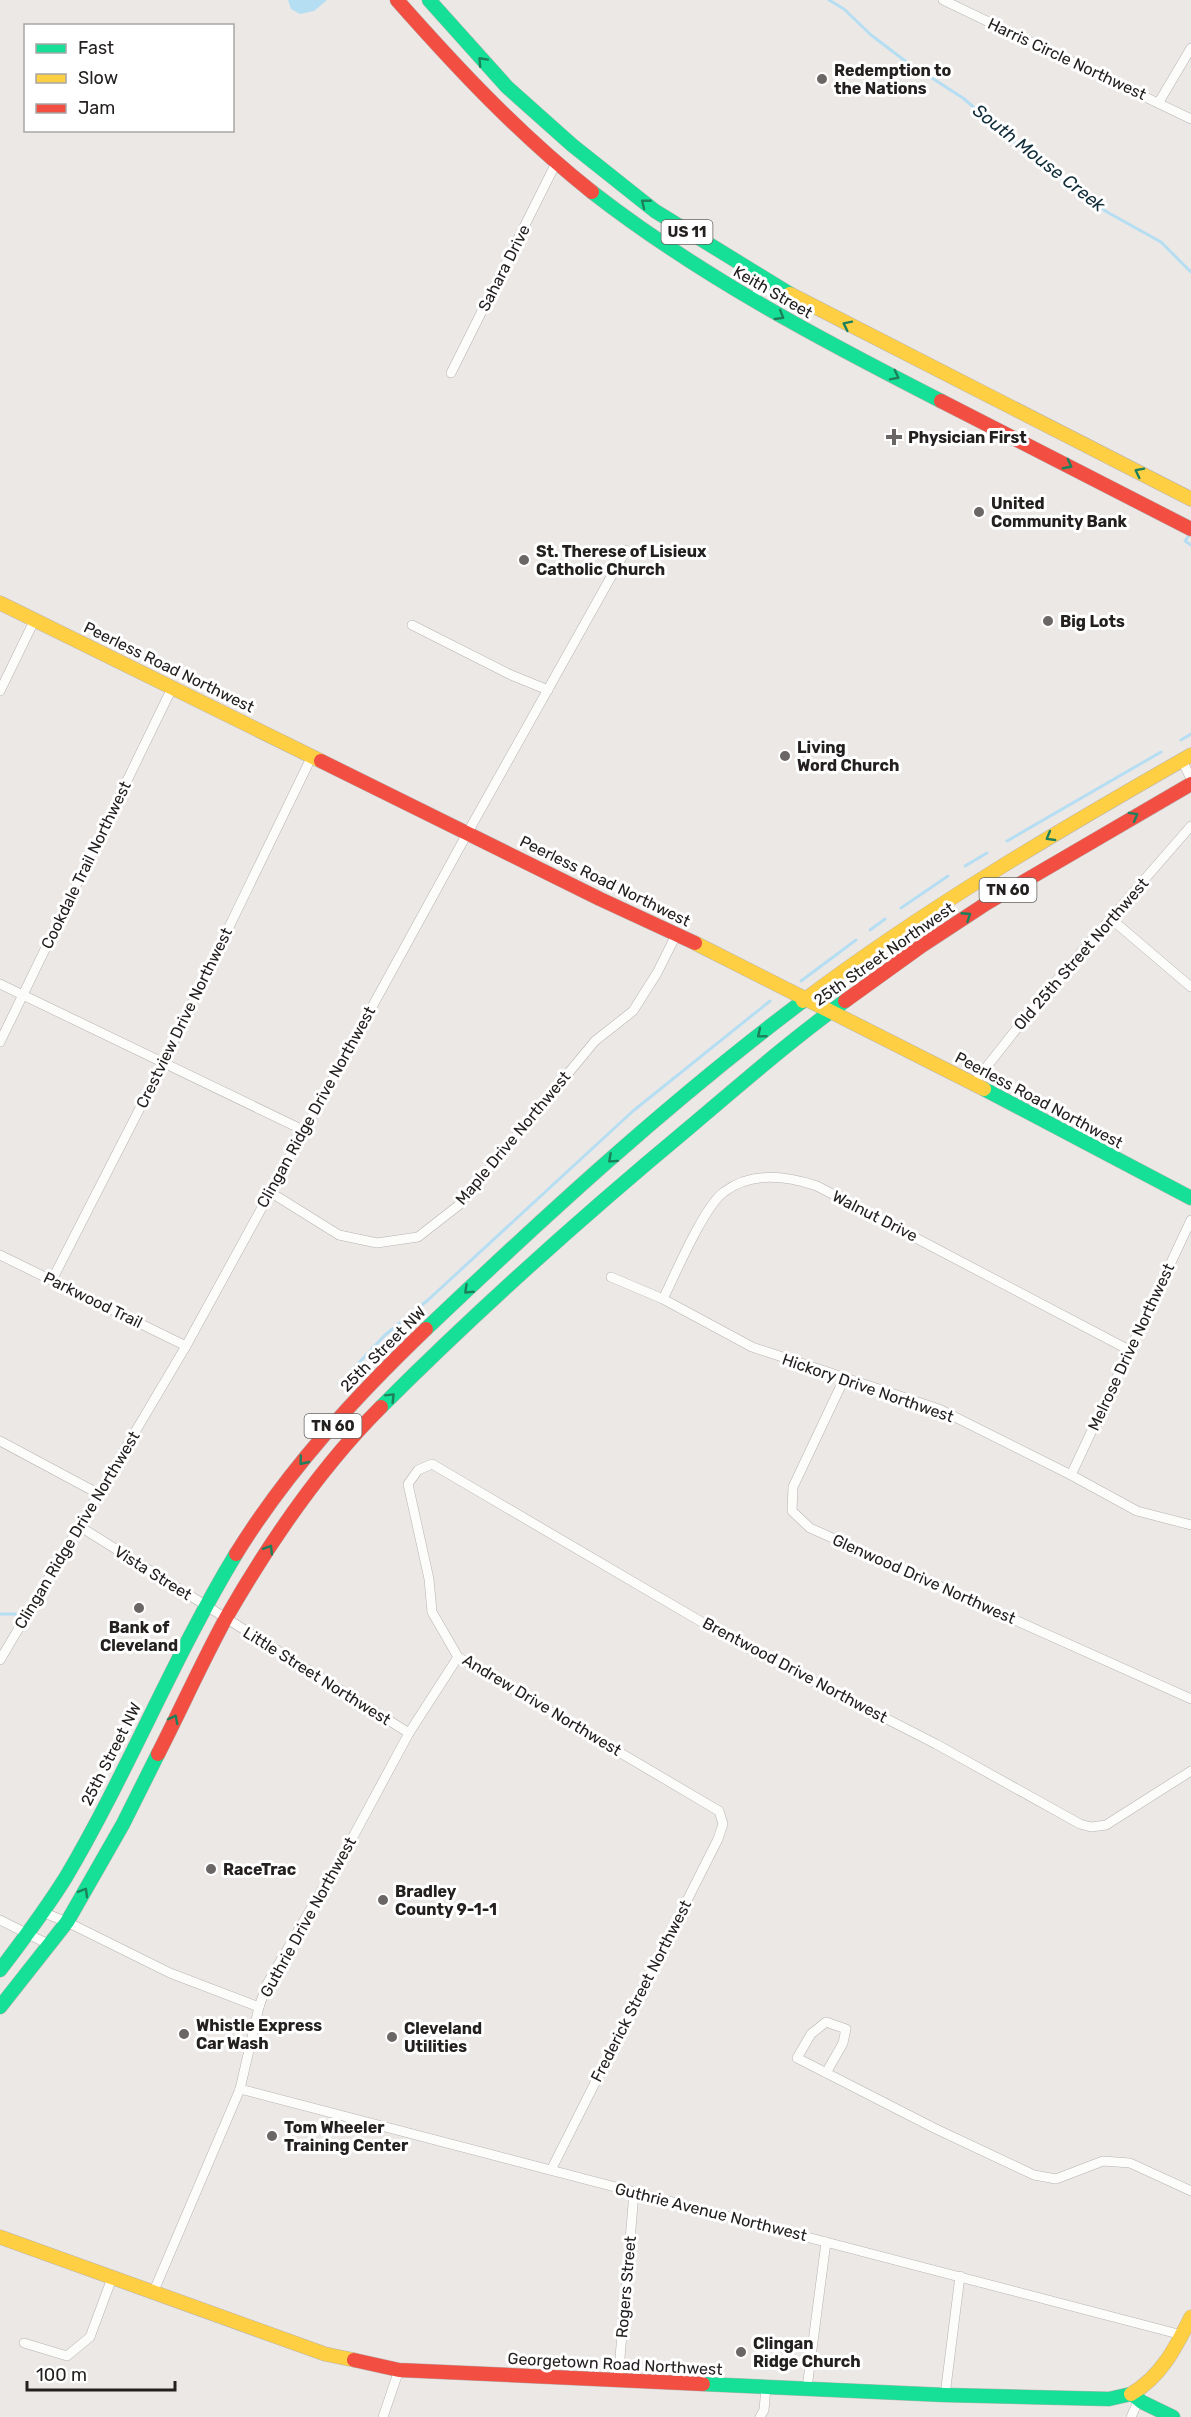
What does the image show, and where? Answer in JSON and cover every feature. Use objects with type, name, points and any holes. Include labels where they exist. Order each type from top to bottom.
[{"type":"main road","name":"Keith Street","points":[[397,0],[490,102],[556,163],[641,230],[805,331],[1191,529]]},
{"type":"main road","points":[[417,0],[433,20],[457,33]]},
{"type":"main road","name":"Keith Street","points":[[429,0],[507,87],[572,145],[617,181],[698,239],[813,308],[1191,499]]},
{"type":"main road","points":[[539,147],[567,161],[601,186],[617,181]]},
{"type":"main road","points":[[676,253],[680,241],[677,225]]},
{"type":"main road","points":[[698,239],[699,250],[728,285]]},
{"type":"main road","points":[[764,279],[773,294],[798,309],[805,331]]},
{"type":"main road","points":[[855,356],[866,349],[879,350],[905,363],[954,378]]},
{"type":"main road","name":"Peerless Road Northwest","points":[[0,603],[600,899],[677,933],[807,997],[1191,1198]]},
{"type":"main road","name":"25th Street Northwest","points":[[807,997],[1005,863],[1186,758]]},
{"type":"main road","name":"25th Street Northwest","points":[[226,1619],[272,1544],[320,1476],[374,1414],[436,1352],[624,1183],[808,1028],[920,947],[1078,848],[1191,784]]},
{"type":"main road","name":"25th Street NW","points":[[0,1970],[72,1866],[205,1606],[274,1496],[370,1383],[530,1233],[651,1125],[807,997]]},
{"type":"main road","name":"TN 60","points":[[0,2007],[67,1922],[123,1824],[226,1619]]},
{"type":"main road","name":"Georgetown Road Northwest","points":[[0,2237],[325,2354],[399,2370],[945,2395],[1109,2399],[1134,2396],[1149,2382],[1161,2369],[1191,2317]]},
{"type":"main road","points":[[1134,2396],[1173,2417]]},
{"type":"street","name":"Harris Circle Northwest","points":[[943,0],[1191,119]]},
{"type":"street","points":[[1159,102],[1191,48]]},
{"type":"street","points":[[490,102],[507,87]]},
{"type":"street","name":"Sahara Drive","points":[[451,373],[556,163]]},
{"type":"street","points":[[753,300],[764,279]]},
{"type":"street","name":"Clingan Ridge Drive Northwest","points":[[0,1660],[186,1346],[303,1130],[626,550]]},
{"type":"street","points":[[0,691],[34,620]]},
{"type":"street","points":[[412,626],[548,690]]},
{"type":"street","name":"Cookdale Trail Northwest","points":[[0,1042],[172,688]]},
{"type":"street","name":"Crestview Drive Northwest","points":[[52,1280],[163,1063],[312,756]]},
{"type":"street","points":[[1186,758],[1191,779]]},
{"type":"street","name":"Old 25th Street Northwest","points":[[973,1084],[1037,1003],[1191,826]]},
{"type":"street","points":[[1110,918],[1191,987]]},
{"type":"street","name":"Maple Drive Northwest","points":[[270,1192],[339,1235],[377,1243],[417,1237],[459,1205],[595,1041],[633,1011],[657,974],[677,933]]},
{"type":"street","points":[[0,984],[303,1130]]},
{"type":"street","name":"Walnut Drive","points":[[663,1299],[708,1209],[723,1192],[747,1181],[766,1177],[792,1178],[817,1186],[1130,1350]]},
{"type":"street","name":"Melrose Drive Northwest","points":[[1071,1475],[1191,1220]]},
{"type":"street","name":"Parkwood Trail","points":[[0,1255],[186,1346]]},
{"type":"street","name":"Hickory Drive Northwest","points":[[611,1277],[663,1299],[752,1347],[939,1409],[1137,1511],[1191,1525]]},
{"type":"street","name":"Glenwood Drive Northwest","points":[[844,1379],[794,1487],[792,1511],[810,1528],[1191,1699]]},
{"type":"street","points":[[0,1441],[99,1494]]},
{"type":"street","name":"Brentwood Drive Northwest","points":[[408,1484],[418,1470],[432,1464],[734,1641],[936,1744],[1080,1824],[1091,1827],[1106,1825],[1191,1771]]},
{"type":"street","name":"Andrew Drive Northwest","points":[[408,1484],[429,1579],[432,1612],[458,1657],[719,1811]]},
{"type":"street","name":"Vista Street","points":[[79,1526],[226,1619]]},
{"type":"street","name":"Little Street Northwest","points":[[226,1619],[409,1733]]},
{"type":"street","name":"Guthrie Drive Northwest","points":[[153,2293],[240,2090],[259,2007],[267,1984],[354,1835],[409,1733],[458,1657]]},
{"type":"street","name":"Frederick Street Northwest","points":[[551,2170],[718,1839],[723,1824],[719,1811]]},
{"type":"street","points":[[42,1912],[170,1973],[259,2007]]},
{"type":"street","points":[[0,1920],[50,1945]]},
{"type":"street","points":[[826,2073],[843,2043],[846,2029],[826,2022],[811,2034],[797,2058],[826,2073],[1034,2175],[1056,2179],[1103,2161],[1130,2163],[1191,2192]]},
{"type":"street","name":"Guthrie Avenue Northwest","points":[[240,2090],[1182,2335]]},
{"type":"street","name":"Rogers Street","points":[[618,2381],[634,2193]]},
{"type":"street","points":[[807,2388],[826,2242]]},
{"type":"street","points":[[945,2395],[960,2276]]},
{"type":"street","points":[[24,2343],[67,2356],[90,2337],[112,2278]]},
{"type":"street","points":[[383,2417],[399,2370]]},
{"type":"street","points":[[760,2417],[764,2410],[766,2387]]},
{"type":"street","points":[[1131,2417],[1136,2406],[1134,2396]]},
{"type":"water","points":[[288,0],[327,0],[314,11],[300,14],[291,9]]},
{"type":"waterway","name":"South Mouse Creek","points":[[829,0],[844,9],[871,35],[904,60],[963,98],[1029,155],[1107,212],[1161,242],[1191,272]]},
{"type":"waterway","points":[[1188,537],[1185,541],[1191,545]]},
{"type":"waterway","points":[[1181,740],[1191,734]]},
{"type":"waterway","points":[[1007,841],[1161,752]]},
{"type":"waterway","points":[[965,866],[987,853]]},
{"type":"waterway","points":[[901,908],[948,876]]},
{"type":"waterway","points":[[870,930],[885,919]]},
{"type":"waterway","points":[[801,981],[856,940]]},
{"type":"waterway","points":[[339,1384],[385,1335],[428,1300],[633,1111],[770,1001]]},
{"type":"waterway","points":[[0,1614],[18,1614]]},
{"type":"traffic: fast","points":[[429,0],[507,87],[572,145],[655,211],[790,294]]},
{"type":"traffic: fast","points":[[592,192],[633,223],[718,279],[806,330],[941,401]]},
{"type":"traffic: fast","points":[[426,1329],[517,1243],[657,1118],[803,1001]]},
{"type":"traffic: fast","points":[[381,1407],[456,1334],[571,1229],[766,1062],[845,1001]]},
{"type":"traffic: fast","points":[[984,1089],[1191,1198]]},
{"type":"traffic: fast","points":[[0,1970],[50,1901],[89,1837],[213,1593],[236,1554]]},
{"type":"traffic: fast","points":[[0,2007],[67,1922],[123,1824],[158,1754]]},
{"type":"traffic: fast","points":[[703,2384],[945,2395],[1109,2399],[1131,2394]]},
{"type":"traffic: fast","points":[[1132,2394],[1142,2402],[1173,2417]]},
{"type":"traffic: slow","points":[[790,294],[1191,499]]},
{"type":"traffic: slow","points":[[0,603],[321,761]]},
{"type":"traffic: slow","points":[[803,1001],[896,934],[944,903],[1042,842],[1191,755]]},
{"type":"traffic: slow","points":[[695,943],[984,1089]]},
{"type":"traffic: slow","points":[[0,2237],[325,2354],[354,2360]]},
{"type":"traffic: slow","points":[[1131,2394],[1151,2379],[1167,2360],[1191,2317]]},
{"type":"traffic: jam","points":[[397,0],[490,100],[540,148],[592,192]]},
{"type":"traffic: jam","points":[[941,401],[1191,529]]},
{"type":"traffic: jam","points":[[321,761],[600,899],[695,943]]},
{"type":"traffic: jam","points":[[845,1001],[920,947],[987,903],[1191,784]]},
{"type":"traffic: jam","points":[[236,1554],[300,1464],[348,1408],[426,1329]]},
{"type":"traffic: jam","points":[[158,1754],[226,1618],[260,1562],[316,1481],[381,1407]]},
{"type":"traffic: jam","points":[[354,2360],[399,2370],[703,2384]]},
{"type":"place","name":"Redemption to the Nations","points":[[822,79]]},
{"type":"place","name":"Physician First","points":[[894,437]]},
{"type":"place","name":"United Community Bank","points":[[979,512]]},
{"type":"place","name":"St. Therese of Lisieux Catholic Church","points":[[524,560]]},
{"type":"place","name":"Big Lots","points":[[1048,621]]},
{"type":"place","name":"Living Word Church","points":[[785,756]]},
{"type":"place","name":"Bank of Cleveland","points":[[139,1608]]},
{"type":"place","name":"RaceTrac","points":[[211,1869]]},
{"type":"place","name":"Bradley County 9-1-1","points":[[383,1900]]},
{"type":"place","name":"Whistle Express Car Wash","points":[[184,2034]]},
{"type":"place","name":"Cleveland Utilities","points":[[392,2037]]},
{"type":"place","name":"Tom Wheeler Training Center","points":[[272,2136]]},
{"type":"place","name":"Clingan Ridge Church","points":[[741,2352]]}]
